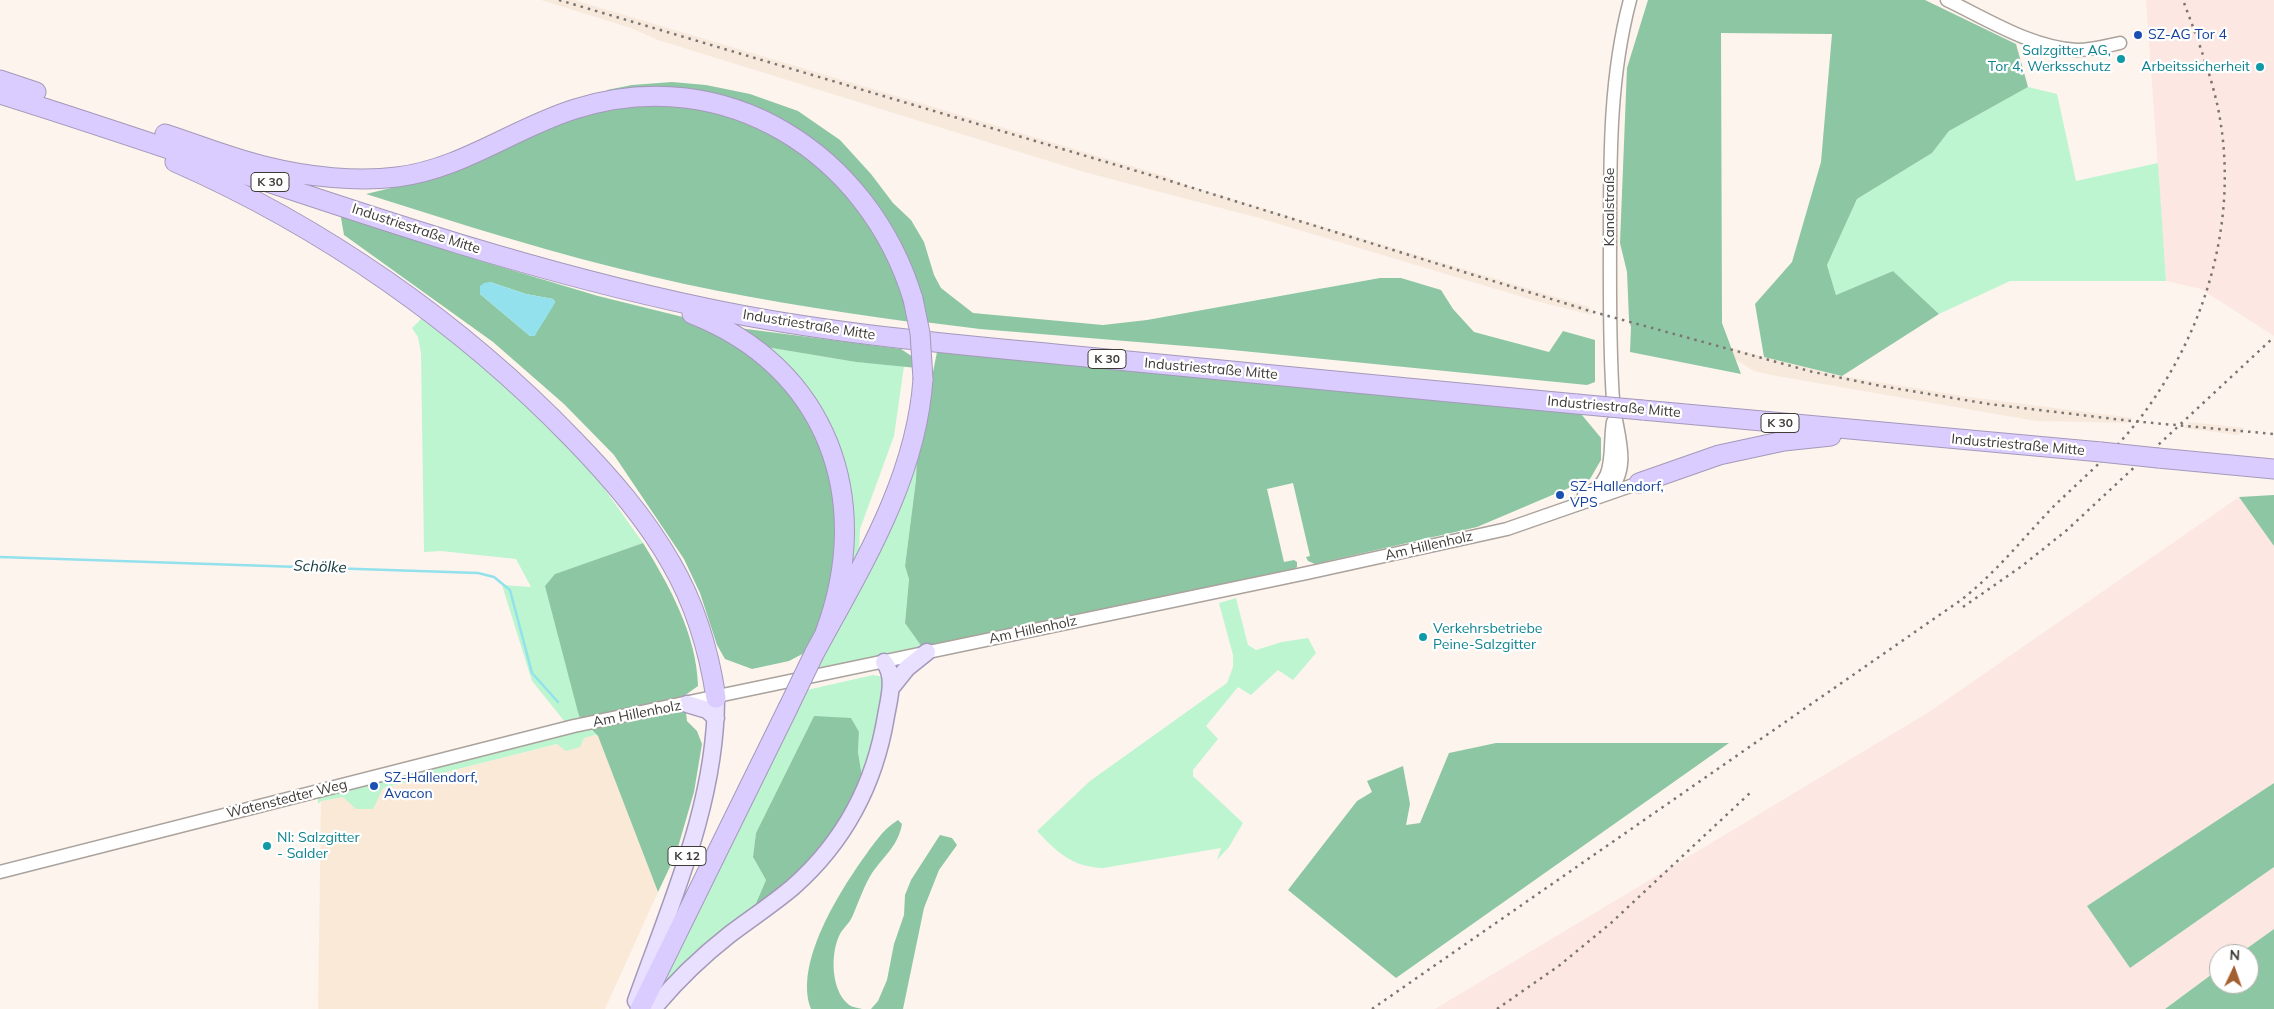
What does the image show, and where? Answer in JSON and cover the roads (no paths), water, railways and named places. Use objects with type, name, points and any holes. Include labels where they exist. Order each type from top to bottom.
[{"type":"highway","name":"K 30","points":[[0,80],[268,168],[352,179],[399,177],[433,170],[457,162],[546,119],[592,104],[623,98],[655,97],[704,102],[738,111],[778,128],[815,152],[842,176],[865,203],[886,232],[902,265],[914,299],[921,339],[923,379],[914,438],[893,501],[847,597],[826,633]]},
{"type":"highway","name":"Industriestraße Mitte","points":[[0,94],[67,114],[146,142],[447,239],[555,272],[640,294],[709,309],[886,337],[2274,469]]},
{"type":"highway","points":[[146,142],[157,154],[191,169],[313,235],[405,295],[472,346],[556,422],[604,471],[642,518],[672,563],[700,628],[716,698]]},
{"type":"highway","points":[[640,294],[710,321],[754,346],[794,386],[818,421],[828,442],[838,471],[846,522],[842,572],[835,605],[826,633],[640,1009]]},
{"type":"highway","points":[[1639,482],[1719,455],[1784,441],[1836,436],[1919,436]]},
{"type":"main road","points":[[891,688],[906,668],[927,652]]},
{"type":"main road","points":[[653,1009],[696,963],[793,886],[834,842],[853,814],[875,764],[891,688],[888,667],[884,662]]},
{"type":"main road","name":"K 12","points":[[633,1009],[664,927],[701,812],[713,751],[716,698]]},
{"type":"main road","points":[[687,704],[707,710],[716,718]]},
{"type":"street","name":"Kanalstraße","points":[[1619,477],[1621,454],[1614,415],[1610,363],[1610,130],[1618,57],[1630,0]]},
{"type":"street","points":[[1947,0],[2017,33],[2058,48],[2096,49],[2120,43]]},
{"type":"street","name":"Kanalstraße","points":[[1610,466],[1609,441],[1614,415]]},
{"type":"street","points":[[1610,466],[1619,477],[1639,482]]},
{"type":"street","name":"Am Hillenholz","points":[[1491,531],[1528,514],[1595,491],[1601,486],[1610,466]]},
{"type":"street","points":[[1605,495],[1619,477]]},
{"type":"street","name":"Am Hillenholz","points":[[574,726],[716,698],[1507,529],[1639,482]]},
{"type":"street","name":"Watenstedter Weg","points":[[0,872],[574,726]]},
{"type":"water","points":[[490,282],[526,294],[553,299],[555,302],[535,336],[530,336],[480,294],[480,286]]},
{"type":"waterway","name":"Schölke","points":[[0,557],[478,573],[494,577],[510,590],[532,673],[558,702]]},
{"type":"railway","points":[[559,0],[1167,180],[1590,311],[1813,372],[1881,386],[1989,404],[2131,421],[2274,434]]},
{"type":"railway","points":[[1372,1009],[1961,600],[1998,566],[2054,506],[2121,441],[2141,417],[2164,383],[2184,347],[2200,309],[2212,270],[2221,230],[2225,190],[2224,149],[2218,108],[2207,67],[2183,0]]},
{"type":"railway","points":[[1963,607],[2022,566],[2067,530],[2274,337]]},
{"type":"railway","points":[[1497,1009],[1560,965],[1611,923],[1751,792]]},
{"type":"place","name":"SZ-AG Tor 4","points":[[2138,35]]},
{"type":"place","name":"Salzgitter AG, Tor 4, Werksschutz","points":[[2121,59]]},
{"type":"place","name":"Arbeitssicherheit","points":[[2260,67]]},
{"type":"place","name":"SZ-Hallendorf, VPS","points":[[1560,495]]},
{"type":"place","name":"Verkehrsbetriebe Peine-Salzgitter","points":[[1423,637]]},
{"type":"place","name":"SZ-Hallendorf, Avacon","points":[[374,786]]},
{"type":"place","name":"NI: Salzgitter - Salder","points":[[267,846]]}]
